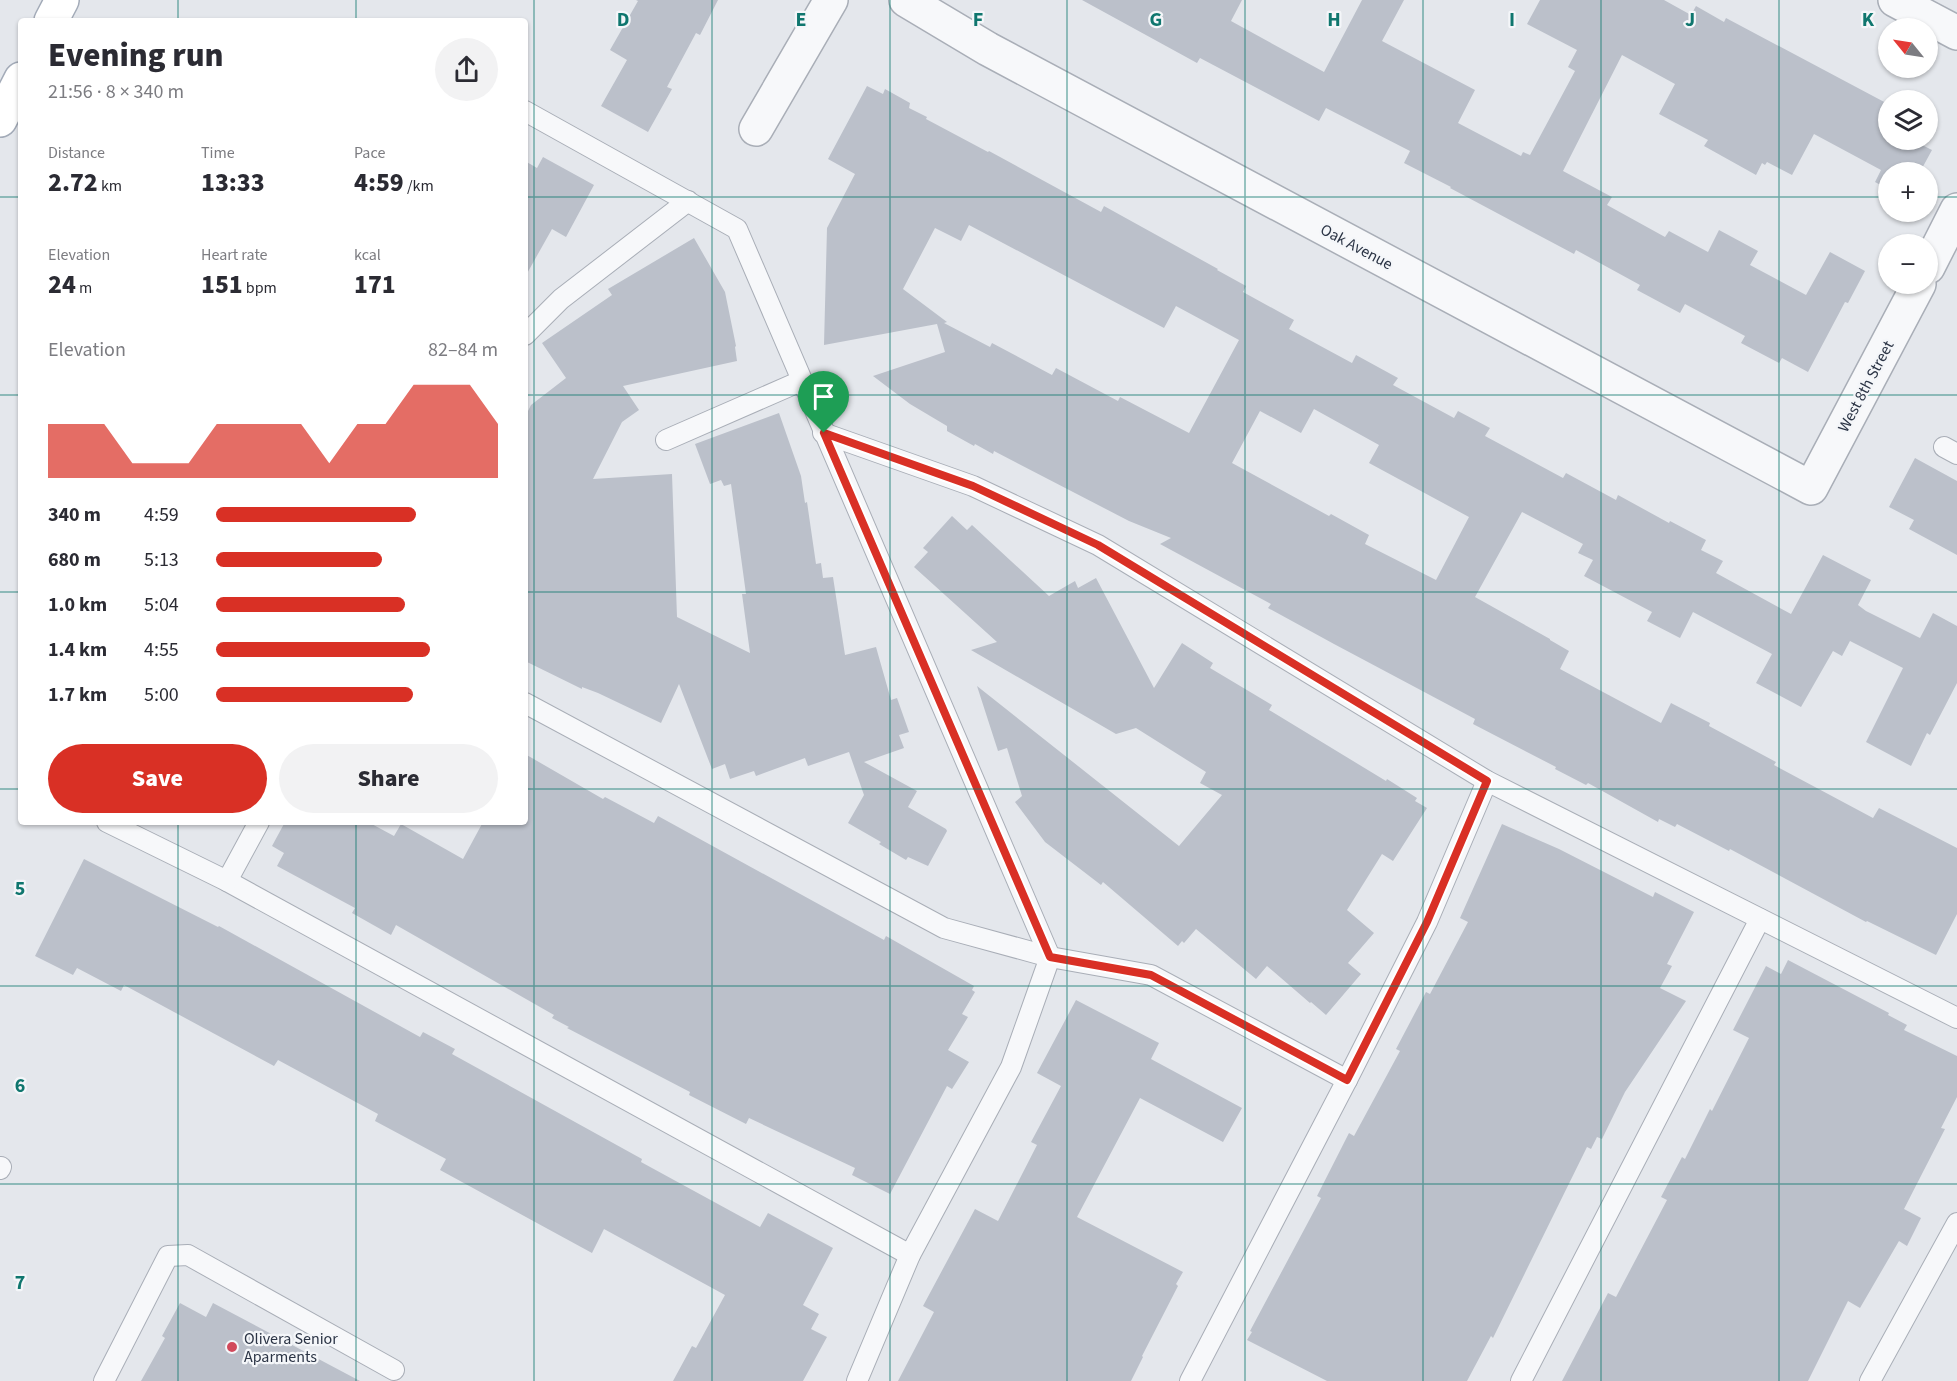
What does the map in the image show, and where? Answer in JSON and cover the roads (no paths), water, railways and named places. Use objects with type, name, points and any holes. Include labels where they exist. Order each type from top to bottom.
[{"type":"main road","points":[[53,18],[62,0]]},
{"type":"main road","points":[[0,120],[18,85]]},
{"type":"street","points":[[756,129],[831,0]]},
{"type":"street","name":"Oak Avenue","points":[[906,0],[998,54],[1811,488]]},
{"type":"street","points":[[1895,0],[1957,33]]},
{"type":"street","points":[[1938,247],[1957,210]]},
{"type":"street","name":"West 8th Street","points":[[1811,488],[1914,294]]},
{"type":"lane","points":[[528,113],[737,229],[1050,957],[1011,1067],[910,1255],[857,1381]]},
{"type":"lane","points":[[528,332],[561,299],[688,201]]},
{"type":"lane","points":[[666,440],[801,381]]},
{"type":"lane","points":[[824,433],[973,486],[1098,545],[1487,781],[1957,1018]]},
{"type":"lane","points":[[528,705],[944,928],[1050,957],[1151,975],[1347,1080]]},
{"type":"lane","points":[[1190,1381],[1427,922],[1487,781]]},
{"type":"lane","points":[[113,825],[227,880],[910,1255]]},
{"type":"lane","points":[[227,880],[257,825]]},
{"type":"lane","points":[[1521,1381],[1760,919]]},
{"type":"lane","points":[[1870,1381],[1957,1223]]},
{"type":"lane","points":[[104,1381],[168,1257],[188,1255],[394,1370]]},
{"type":"place","name":"Olivera Senior Aparments","points":[[232,1347]]}]
